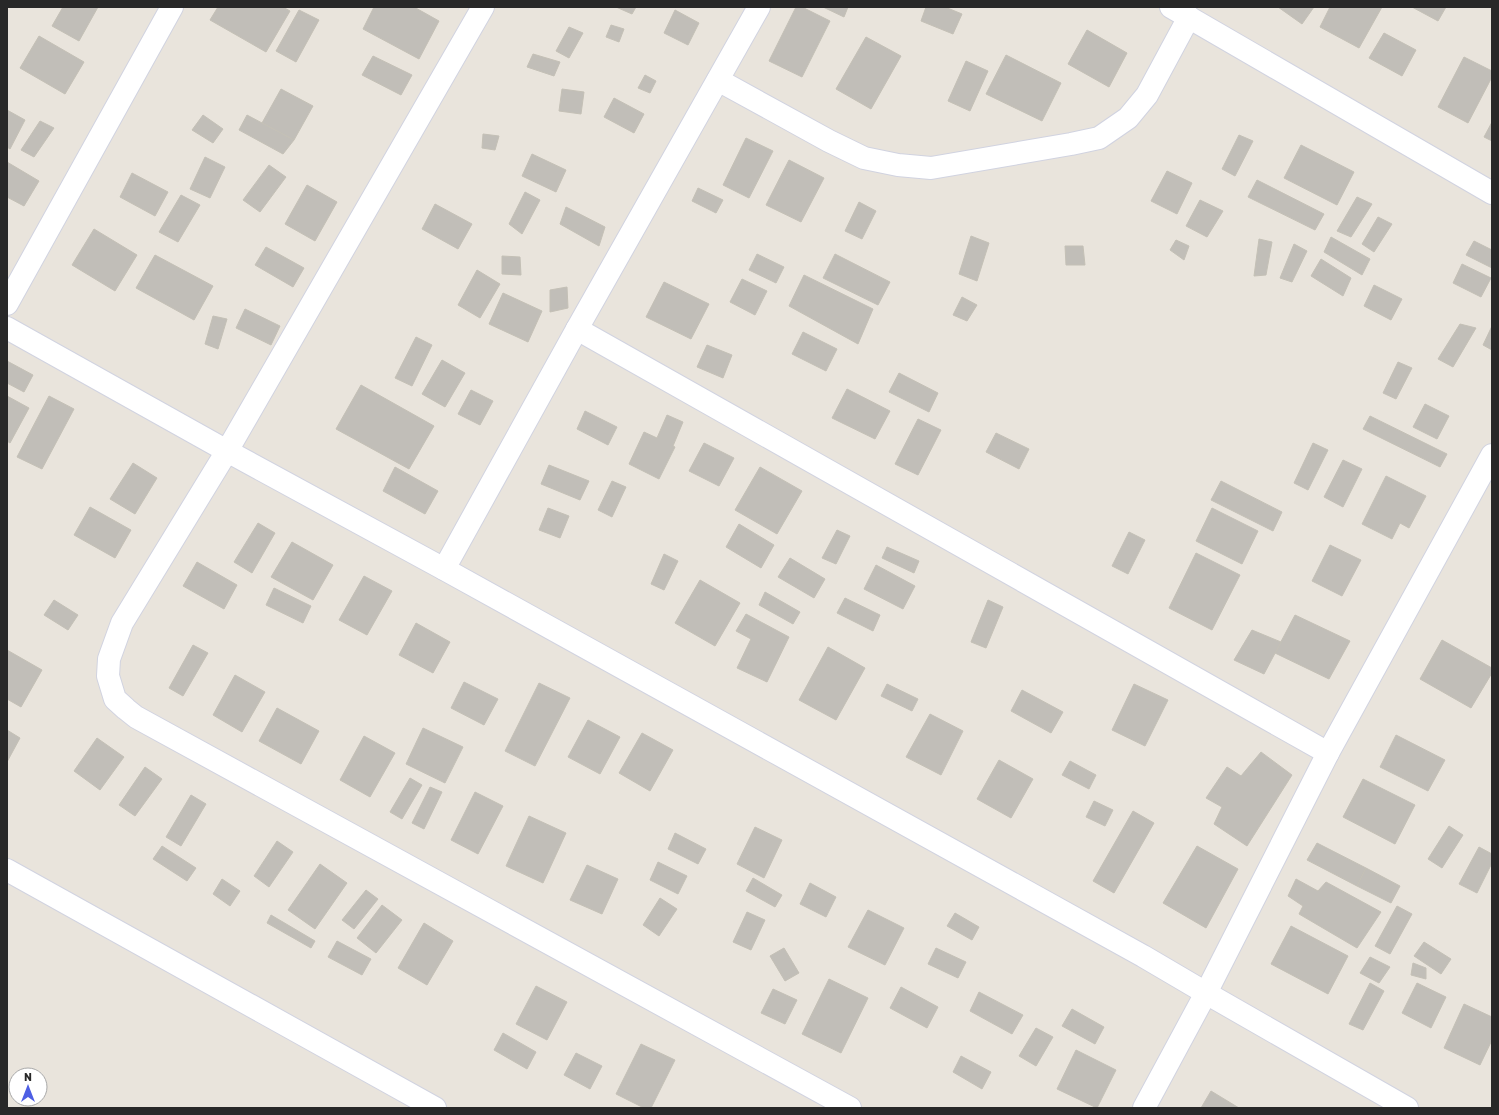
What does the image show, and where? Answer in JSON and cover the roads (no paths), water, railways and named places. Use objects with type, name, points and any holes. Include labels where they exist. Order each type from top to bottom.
[{"type":"street","points":[[7,304],[172,7]]},
{"type":"street","points":[[483,7],[227,451],[122,623],[109,659],[108,676],[115,699],[136,717],[850,1108]]},
{"type":"street","points":[[444,569],[577,329],[759,7]]},
{"type":"street","points":[[718,80],[829,141],[864,158],[898,165],[930,168],[1099,138],[1128,118],[1148,95],[1180,12],[1492,193]]},
{"type":"street","points":[[7,328],[227,451],[444,569],[1129,948],[1407,1108]]},
{"type":"street","points":[[577,329],[1328,753]]},
{"type":"street","points":[[1144,1108],[1206,993],[1328,753],[1492,455]]},
{"type":"street","points":[[7,870],[436,1108]]}]
